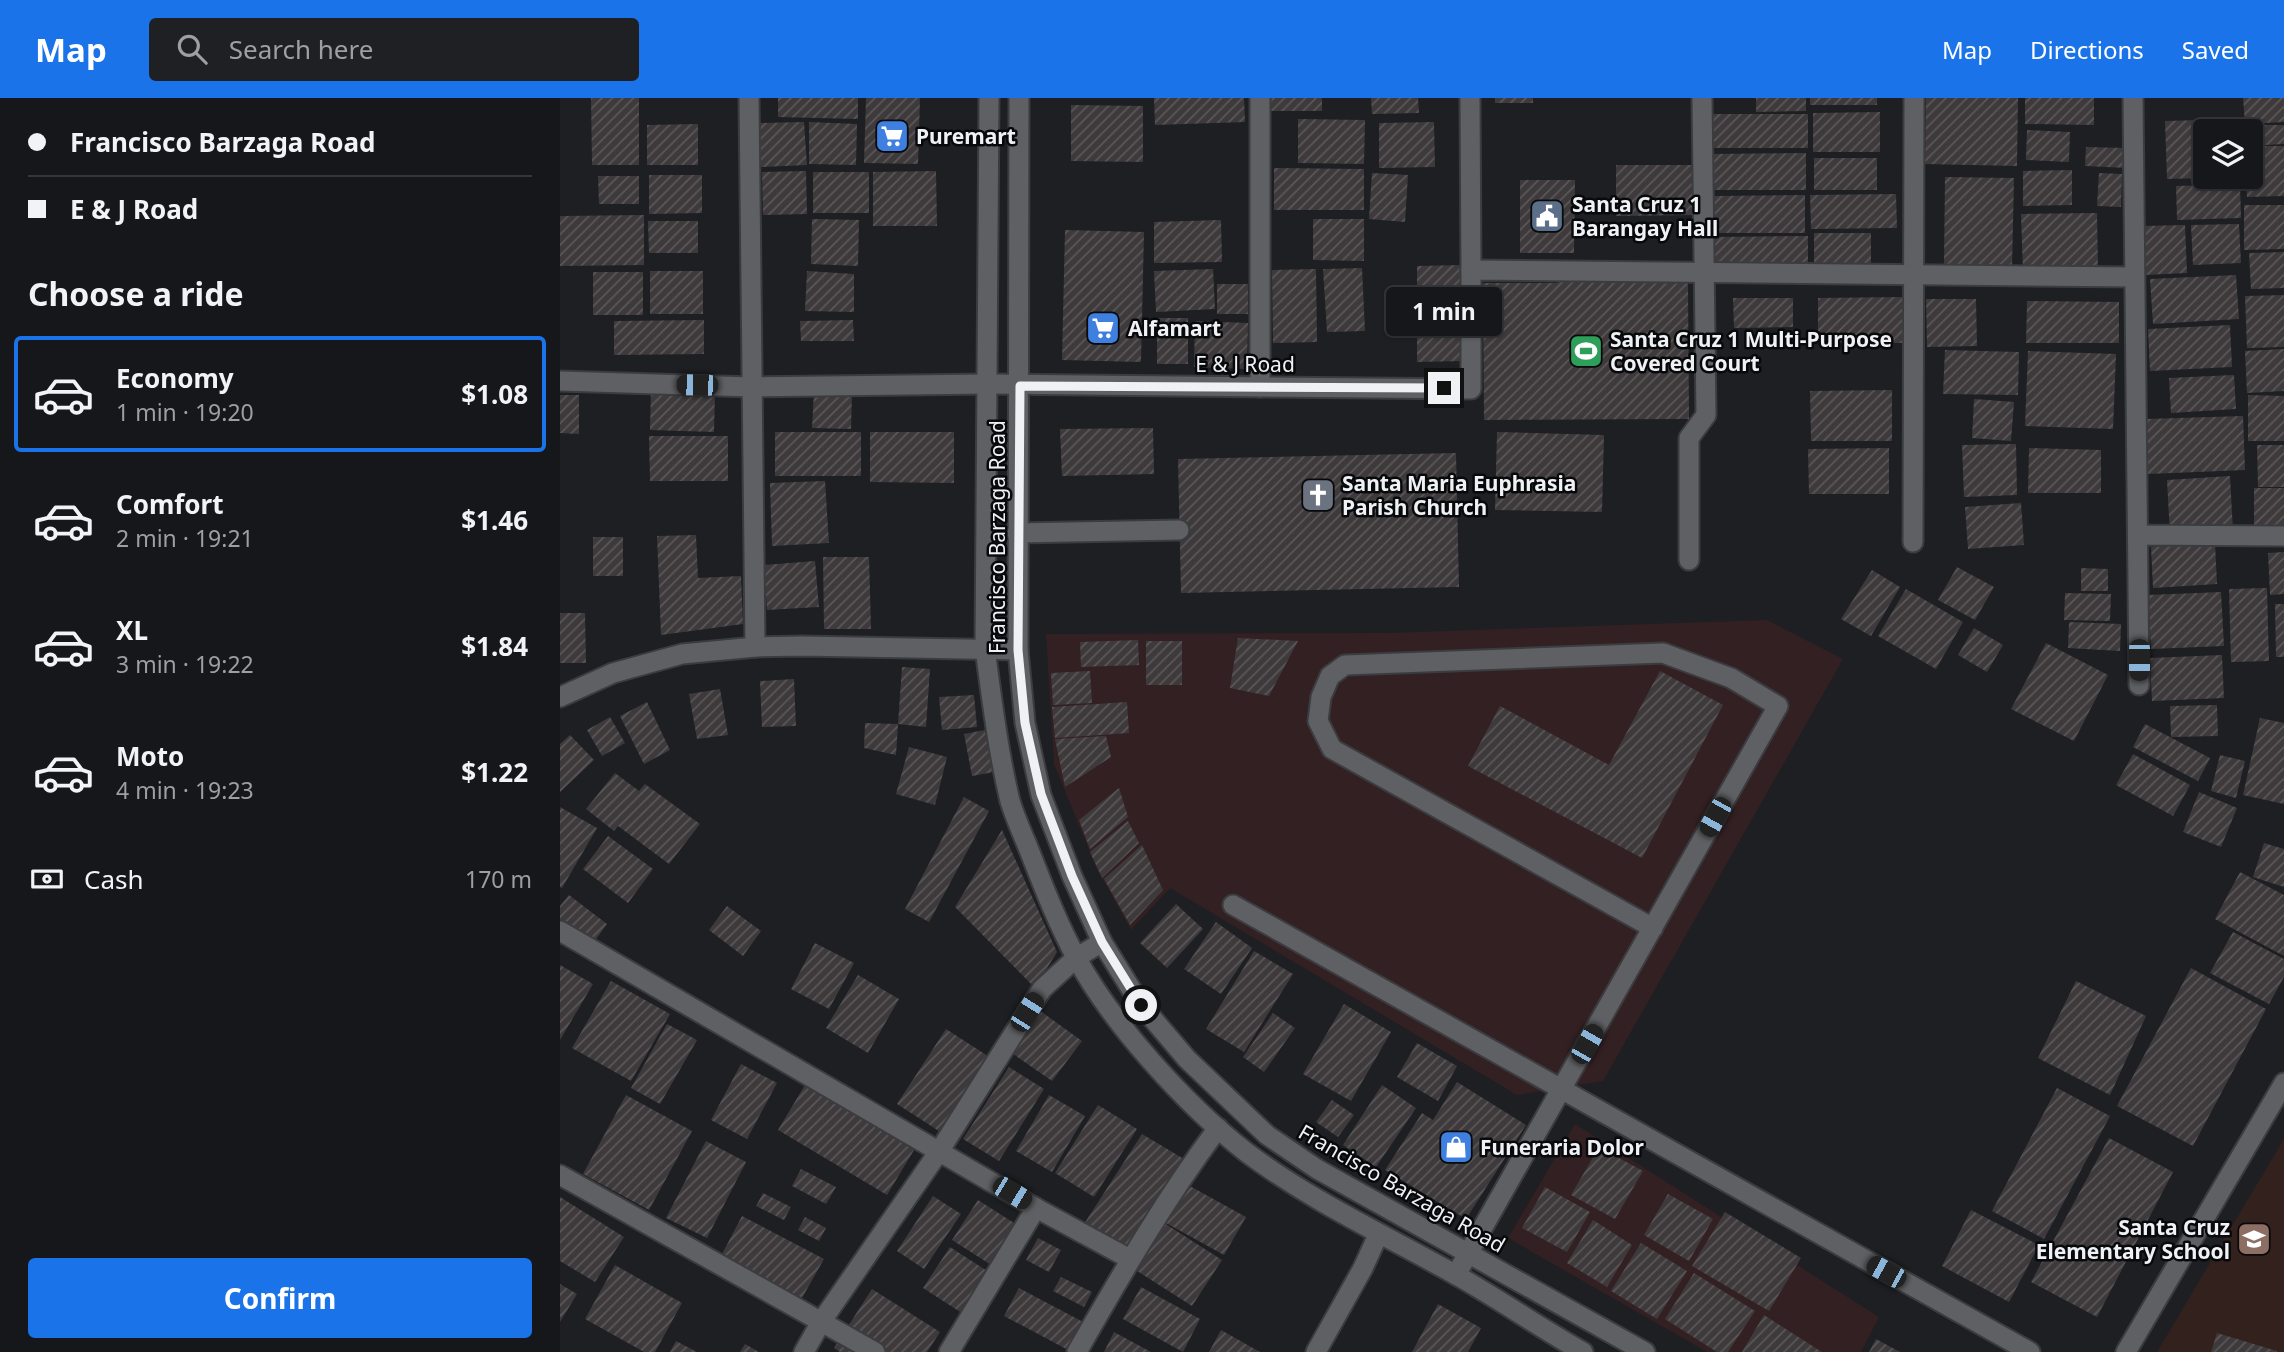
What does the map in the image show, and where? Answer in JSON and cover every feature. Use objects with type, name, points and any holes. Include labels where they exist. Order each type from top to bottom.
[{"type":"street","points":[[749,98],[755,647]]},
{"type":"street","name":"Francisco Barzaga Road","points":[[989,98],[985,649],[995,727],[1011,803],[1042,883],[1076,958],[1118,1023],[1218,1128],[1247,1152],[1378,1235],[1456,1275],[1579,1351]]},
{"type":"street","name":"Francisco Barzaga Road","points":[[1019,98],[1018,650],[1025,723],[1041,794],[1072,876],[1102,942],[1141,1005],[1171,1041],[1217,1090],[1267,1135],[1317,1169],[1645,1352]]},
{"type":"street","points":[[1260,98],[1260,387]]},
{"type":"street","points":[[1470,98],[1471,270],[2135,277]]},
{"type":"street","points":[[1689,560],[1689,438],[1706,415],[1702,98]]},
{"type":"street","points":[[1913,542],[1914,98]]},
{"type":"street","points":[[2133,98],[2139,685]]},
{"type":"street","name":"E & J Road","points":[[560,381],[751,387],[988,384],[1471,388],[1471,270]]},
{"type":"street","points":[[1017,533],[1179,530]]},
{"type":"street","points":[[2138,535],[2284,536]]},
{"type":"street","points":[[560,697],[612,673],[682,654],[755,647],[1018,650]]},
{"type":"street","points":[[1456,1275],[1653,928],[1777,706],[1731,678],[1663,653],[1345,665],[1330,676],[1321,697],[1318,721],[1332,749],[1653,928]]},
{"type":"street","points":[[1233,905],[2030,1352]]},
{"type":"street","points":[[560,931],[1036,1208],[1130,1259]]},
{"type":"street","points":[[804,1352],[821,1322],[940,1150],[1042,989],[1076,958],[1102,942]]},
{"type":"street","points":[[2126,1352],[2284,1083]]},
{"type":"street","points":[[1076,1352],[1188,1167],[1218,1128]]},
{"type":"street","points":[[560,1175],[876,1352]]},
{"type":"street","points":[[949,1352],[1036,1208]]},
{"type":"street","points":[[1316,1352],[1363,1268],[1378,1235]]},
{"type":"shaded area","points":[[1767,620],[1843,659],[1603,1081],[1517,1095],[1170,888],[1131,930],[1096,867],[1054,764],[1046,634],[1388,633]]},
{"type":"shaded area","points":[[1575,1124],[1879,1317],[1861,1352],[1707,1352],[1508,1238]]},
{"type":"shaded area","name":"Santa Cruz Elementary School","points":[[2284,1139],[2284,1352],[2157,1352],[2214,1256]]},
{"type":"building","points":[[591,98],[639,98],[639,165],[592,165]]},
{"type":"building","points":[[778,98],[858,98],[858,119],[778,117]]},
{"type":"building","name":"Puremart","points":[[866,98],[920,98],[918,164],[864,163]]},
{"type":"building","points":[[1154,98],[1244,98],[1245,122],[1155,125]]},
{"type":"building","points":[[1270,98],[1322,98],[1322,111],[1270,111]]},
{"type":"building","points":[[1371,98],[1418,98],[1419,113],[1372,114]]},
{"type":"building","points":[[1495,98],[1533,98],[1533,103],[1495,103]]},
{"type":"building","points":[[1756,98],[1806,98],[1806,111],[1756,112]]},
{"type":"building","points":[[1810,98],[1877,98],[1877,105],[1810,105]]},
{"type":"building","points":[[1926,98],[2018,98],[2017,166],[1925,164]]},
{"type":"building","points":[[2025,98],[2094,98],[2094,125],[2025,124]]},
{"type":"building","points":[[2243,98],[2284,98],[2284,122],[2263,123],[2263,119],[2245,119]]},
{"type":"building","points":[[1071,105],[1143,106],[1143,162],[1071,161]]},
{"type":"building","points":[[1880,112],[1880,152],[1813,152],[1813,113]]},
{"type":"building","points":[[1711,114],[1808,114],[1808,148],[1711,148]]},
{"type":"building","points":[[1298,119],[1365,120],[1364,164],[1298,163]]},
{"type":"building","points":[[2193,120],[2193,178],[2167,179],[2165,121]]},
{"type":"building","points":[[804,122],[807,165],[761,167],[760,123]]},
{"type":"building","points":[[809,122],[857,124],[856,165],[809,164]]},
{"type":"building","points":[[1434,122],[1435,167],[1379,168],[1379,123]]},
{"type":"building","points":[[698,124],[698,165],[647,165],[647,125]]},
{"type":"building","points":[[2264,125],[2284,125],[2284,144],[2265,145]]},
{"type":"building","points":[[2027,130],[2070,132],[2069,162],[2026,160]]},
{"type":"building","points":[[2263,146],[2284,146],[2284,196],[2247,197],[2247,189],[2263,189]]},
{"type":"building","points":[[2086,147],[2127,148],[2127,168],[2085,166]]},
{"type":"building","points":[[1806,153],[1806,190],[1711,190],[1711,154]]},
{"type":"building","points":[[1814,158],[1877,158],[1877,190],[1814,190]]},
{"type":"building","points":[[1616,165],[1697,165],[1697,215],[1616,216]]},
{"type":"building","points":[[1274,168],[1364,169],[1364,210],[1274,210]]},
{"type":"building","points":[[2072,170],[2072,205],[2023,206],[2023,171]]},
{"type":"building","points":[[806,171],[807,214],[763,215],[762,172]]},
{"type":"building","points":[[936,171],[937,226],[873,226],[873,172]]},
{"type":"building","points":[[813,172],[869,172],[869,213],[813,213]]},
{"type":"building","points":[[1372,173],[1408,175],[1405,222],[1369,219]]},
{"type":"building","points":[[2099,173],[2122,174],[2121,207],[2097,206]]},
{"type":"building","points":[[649,175],[702,175],[702,213],[649,214]]},
{"type":"building","points":[[598,176],[639,176],[639,204],[599,204]]},
{"type":"building","points":[[1945,177],[2014,178],[2012,269],[1944,267]]},
{"type":"building","name":"Santa Cruz 1 Barangay Hall","points":[[1520,180],[1575,180],[1574,253],[1520,253]]},
{"type":"building","points":[[2193,185],[2193,189],[2240,189],[2241,218],[2177,220],[2176,186]]},
{"type":"building","points":[[1896,194],[1897,228],[1811,229],[1810,195]]},
{"type":"building","points":[[1805,195],[1805,233],[1715,233],[1714,196]]},
{"type":"building","points":[[2244,205],[2284,205],[2284,249],[2244,250]]},
{"type":"building","points":[[2097,213],[2098,269],[2023,271],[2021,214]]},
{"type":"building","points":[[644,215],[644,265],[560,266],[560,216]]},
{"type":"building","points":[[812,219],[859,220],[858,266],[811,264]]},
{"type":"building","points":[[1313,219],[1364,219],[1364,261],[1313,260]]},
{"type":"building","points":[[1221,220],[1222,262],[1154,263],[1154,222]]},
{"type":"building","points":[[648,221],[698,221],[698,253],[649,253]]},
{"type":"building","points":[[2239,224],[2241,263],[2193,265],[2191,225]]},
{"type":"building","points":[[2185,225],[2187,273],[2144,275],[2142,226]]},
{"type":"building","name":"Alfamart","points":[[1065,230],[1144,232],[1141,362],[1062,360]]},
{"type":"building","points":[[1814,233],[1871,233],[1871,272],[1814,272]]},
{"type":"building","points":[[1808,236],[1808,272],[1712,272],[1712,237]]},
{"type":"building","points":[[2284,252],[2284,288],[2251,289],[2249,253]]},
{"type":"building","points":[[1463,265],[1464,361],[1417,362],[1417,266]]},
{"type":"building","points":[[1362,268],[1365,331],[1327,332],[1323,269]]},
{"type":"building","points":[[1213,269],[1215,309],[1156,312],[1154,271]]},
{"type":"building","points":[[1316,269],[1317,342],[1273,343],[1272,270]]},
{"type":"building","points":[[650,271],[703,271],[703,314],[650,314]]},
{"type":"building","points":[[807,271],[854,274],[854,312],[805,311]]},
{"type":"building","name":"Santa Cruz 1 Multi-Purpose Covered Court","points":[[1613,271],[1613,283],[1688,283],[1689,419],[1484,420],[1483,283],[1558,283],[1558,272]]},
{"type":"building","points":[[593,272],[643,272],[643,315],[593,315]]},
{"type":"building","points":[[2236,275],[2239,319],[2153,324],[2150,279]]},
{"type":"building","points":[[1217,284],[1248,284],[1248,314],[1217,314]]},
{"type":"building","points":[[2284,295],[2284,347],[2247,348],[2245,296]]},
{"type":"building","points":[[1906,297],[1906,343],[1818,343],[1818,298]]},
{"type":"building","points":[[1733,298],[1793,298],[1793,327],[1734,328]]},
{"type":"building","points":[[1926,299],[1976,299],[1977,346],[1927,347]]},
{"type":"building","points":[[2027,301],[2119,302],[2119,343],[2026,343]]},
{"type":"building","points":[[1157,318],[1188,318],[1188,364],[1157,364]]},
{"type":"building","points":[[704,320],[704,354],[614,355],[614,321]]},
{"type":"building","points":[[853,320],[854,341],[801,341],[800,321]]},
{"type":"building","points":[[1195,321],[1248,323],[1247,369],[1194,367]]},
{"type":"building","points":[[2230,325],[2232,367],[2150,371],[2148,329]]},
{"type":"building","points":[[2284,349],[2284,391],[2247,393],[2245,351]]},
{"type":"building","points":[[1945,350],[2019,352],[2018,395],[1943,394]]},
{"type":"building","points":[[2028,351],[2116,354],[2113,429],[2025,426]]},
{"type":"building","points":[[2234,375],[2236,409],[2171,413],[2169,378]]},
{"type":"building","points":[[651,389],[715,392],[714,432],[650,430]]},
{"type":"building","points":[[1892,390],[1892,441],[1811,441],[1810,391]]},
{"type":"building","points":[[814,391],[852,393],[851,429],[812,428]]},
{"type":"building","points":[[560,395],[579,395],[579,434],[560,433]]},
{"type":"building","points":[[2248,395],[2284,396],[2284,441],[2248,441]]},
{"type":"building","points":[[1974,399],[2014,402],[2011,441],[1972,438]]},
{"type":"building","points":[[2243,416],[2245,470],[2148,474],[2146,419]]},
{"type":"building","points":[[1153,428],[1154,474],[1062,476],[1060,429]]},
{"type":"building","points":[[775,432],[861,432],[861,476],[775,476]]},
{"type":"building","points":[[870,432],[954,432],[954,483],[870,482]]},
{"type":"building","points":[[1497,432],[1604,435],[1602,512],[1495,510]]},
{"type":"building","points":[[649,436],[728,436],[728,481],[650,481]]},
{"type":"building","points":[[2016,444],[2017,495],[1964,497],[1962,445]]},
{"type":"building","points":[[2257,445],[2284,445],[2284,487],[2258,487]]},
{"type":"building","points":[[1889,448],[1889,494],[1809,494],[1808,449]]},
{"type":"building","points":[[2029,448],[2101,450],[2101,493],[2028,493]]},
{"type":"building","name":"Santa Maria Euphrasia Parish Church","points":[[1456,453],[1459,587],[1181,593],[1178,459]]},
{"type":"building","points":[[2230,476],[2233,531],[2170,535],[2167,480]]},
{"type":"building","points":[[825,481],[829,543],[772,546],[770,483]]},
{"type":"building","points":[[2254,488],[2284,488],[2284,535],[2254,536]]},
{"type":"building","points":[[2021,503],[2024,545],[1968,549],[1965,507]]},
{"type":"building","points":[[696,535],[698,578],[741,576],[743,624],[661,635],[657,536]]},
{"type":"building","points":[[593,537],[623,537],[623,576],[593,576]]},
{"type":"building","points":[[2215,543],[2217,584],[2153,588],[2151,547]]},
{"type":"building","points":[[2284,552],[2284,594],[2270,595],[2268,553]]},
{"type":"building","points":[[823,557],[869,557],[871,629],[824,629]]},
{"type":"building","points":[[815,561],[819,607],[767,610],[764,565]]},
{"type":"building","points":[[1957,567],[1994,587],[1975,620],[1938,600]]},
{"type":"building","points":[[2081,568],[2108,569],[2108,591],[2081,591]]},
{"type":"building","points":[[1872,570],[1900,587],[1871,636],[1841,619]]},
{"type":"building","points":[[2267,588],[2269,661],[2231,662],[2229,589]]},
{"type":"building","points":[[1906,589],[1963,622],[1936,669],[1878,636]]},
{"type":"building","points":[[2221,592],[2224,646],[2151,649],[2148,595]]},
{"type":"building","points":[[2065,593],[2111,594],[2110,621],[2064,620]]},
{"type":"building","points":[[2275,604],[2284,604],[2284,657],[2276,657]]},
{"type":"building","points":[[560,613],[585,613],[586,663],[560,663]]},
{"type":"building","points":[[2069,622],[2121,624],[2120,651],[2068,648]]},
{"type":"building","points":[[1974,628],[2003,645],[1987,672],[1958,655]]},
{"type":"building","points":[[1238,638],[1298,641],[1269,696],[1230,688]]},
{"type":"building","points":[[1138,640],[1139,665],[1081,667],[1080,642]]},
{"type":"building","points":[[1146,641],[1182,641],[1182,685],[1146,685]]},
{"type":"building","points":[[2046,643],[2108,675],[2074,741],[2011,709]]},
{"type":"building","points":[[2222,655],[2224,698],[2152,701],[2150,658]]},
{"type":"building","points":[[902,667],[930,669],[926,727],[898,724]]},
{"type":"building","points":[[1090,671],[1092,703],[1053,705],[1051,673]]},
{"type":"building","points":[[1660,671],[1723,705],[1642,858],[1468,766],[1500,706],[1609,765]]},
{"type":"building","points":[[794,679],[796,726],[762,727],[760,681]]},
{"type":"building","points":[[720,689],[728,735],[697,739],[689,694]]},
{"type":"building","points":[[974,695],[977,727],[942,730],[939,697]]},
{"type":"building","points":[[647,702],[670,750],[644,764],[620,716]]},
{"type":"building","points":[[1127,702],[1129,733],[1055,738],[1052,707]]},
{"type":"building","points":[[2217,705],[2218,736],[2171,737],[2170,706]]},
{"type":"building","points":[[610,717],[625,743],[602,756],[587,730]]},
{"type":"building","points":[[2260,718],[2284,723],[2284,804],[2243,795]]},
{"type":"building","points":[[865,723],[898,724],[896,755],[864,748]]},
{"type":"building","points":[[2145,724],[2210,758],[2198,781],[2133,747]]},
{"type":"building","points":[[985,730],[994,772],[972,776],[964,734]]},
{"type":"building","points":[[570,735],[594,760],[560,792],[560,744]]},
{"type":"building","points":[[1106,736],[1111,757],[1065,787],[1055,739]]},
{"type":"building","points":[[909,747],[947,757],[935,805],[896,794]]},
{"type":"building","points":[[2133,754],[2190,785],[2173,816],[2116,785]]},
{"type":"building","points":[[2220,755],[2245,761],[2236,798],[2211,791]]},
{"type":"building","points":[[615,773],[639,791],[645,784],[700,824],[669,864],[618,826],[614,831],[586,809]]},
{"type":"building","points":[[1119,788],[1128,817],[1090,849],[1079,820]]},
{"type":"building","points":[[2199,792],[2237,808],[2221,847],[2183,832]]},
{"type":"building","points":[[964,797],[989,811],[929,922],[905,909]]},
{"type":"building","points":[[560,807],[597,828],[562,888],[560,887]]},
{"type":"building","points":[[1128,821],[1139,843],[1102,878],[1090,852]]},
{"type":"building","points":[[1002,830],[1057,952],[1035,988],[955,907]]},
{"type":"building","points":[[608,836],[653,869],[628,903],[583,869]]},
{"type":"building","points":[[2264,843],[2284,849],[2284,887],[2253,877]]},
{"type":"building","points":[[1142,845],[1163,890],[1130,925],[1104,879]]},
{"type":"building","points":[[2240,872],[2284,895],[2284,956],[2215,919]]},
{"type":"building","points":[[569,895],[607,924],[591,946],[560,923],[560,906]]},
{"type":"building","points":[[1176,904],[1203,929],[1167,968],[1140,943]]},
{"type":"building","points":[[727,906],[761,931],[743,956],[709,930]]},
{"type":"building","points":[[1216,922],[1252,948],[1221,994],[1184,969]]},
{"type":"building","points":[[2233,932],[2284,959],[2284,977],[2269,1004],[2210,973]]},
{"type":"building","points":[[815,943],[854,963],[829,1009],[791,989]]},
{"type":"building","points":[[1254,951],[1293,974],[1244,1052],[1206,1029]]},
{"type":"building","points":[[560,965],[593,984],[560,1040]]},
{"type":"building","points":[[2191,968],[2266,1009],[2193,1146],[2117,1106]]},
{"type":"building","points":[[858,975],[899,999],[868,1053],[826,1028]]},
{"type":"building","points":[[611,981],[670,1014],[631,1081],[572,1048]]},
{"type":"building","points":[[2076,981],[2146,1016],[2110,1095],[2038,1058]]},
{"type":"building","points":[[1344,1004],[1391,1032],[1351,1101],[1303,1074]]},
{"type":"building","points":[[1039,1010],[1082,1041],[1052,1081],[1009,1051]]},
{"type":"building","points":[[1273,1013],[1295,1028],[1264,1072],[1243,1057]]},
{"type":"building","points":[[667,1024],[697,1040],[660,1104],[631,1088]]},
{"type":"building","points":[[946,1029],[991,1058],[942,1133],[897,1104]]},
{"type":"building","points":[[1417,1043],[1457,1066],[1438,1101],[1397,1077]]},
{"type":"building","points":[[741,1064],[777,1083],[747,1139],[711,1120]]},
{"type":"building","points":[[1009,1067],[1044,1089],[999,1161],[963,1139]]},
{"type":"building","name":"Funeraria Dolor","points":[[1457,1082],[1526,1125],[1466,1219],[1385,1170],[1422,1113],[1433,1120]]},
{"type":"building","points":[[805,1085],[914,1150],[887,1195],[778,1130]]},
{"type":"building","points":[[1382,1085],[1416,1108],[1376,1167],[1343,1145]]},
{"type":"building","points":[[2057,1088],[2110,1116],[2044,1239],[1992,1211]]},
{"type":"building","points":[[626,1095],[692,1131],[649,1210],[583,1174]]},
{"type":"building","points":[[1049,1095],[1085,1116],[1052,1172],[1016,1151]]},
{"type":"building","points":[[1332,1100],[1354,1115],[1338,1137],[1316,1122]]},
{"type":"building","points":[[1098,1105],[1137,1129],[1094,1197],[1055,1173]]},
{"type":"building","points":[[1142,1134],[1184,1159],[1126,1251],[1084,1224]]},
{"type":"building","points":[[2109,1138],[2173,1172],[2097,1317],[2031,1282]]},
{"type":"building","points":[[706,1141],[746,1162],[707,1238],[666,1218]]},
{"type":"building","points":[[1599,1147],[1643,1171],[1615,1219],[1571,1195]]},
{"type":"building","points":[[801,1169],[836,1187],[826,1204],[792,1186]]},
{"type":"building","points":[[1188,1185],[1246,1217],[1224,1255],[1166,1223]]},
{"type":"building","points":[[1545,1187],[1590,1212],[1567,1252],[1522,1228]]},
{"type":"building","points":[[763,1193],[791,1207],[784,1220],[756,1206]]},
{"type":"building","points":[[1668,1194],[1713,1219],[1689,1261],[1644,1235]]},
{"type":"building","points":[[933,1196],[961,1214],[924,1269],[897,1251]]},
{"type":"building","points":[[560,1197],[624,1237],[595,1282],[560,1261]]},
{"type":"building","points":[[978,1200],[1025,1230],[999,1270],[952,1240]]},
{"type":"building","points":[[1971,1210],[2039,1245],[2009,1302],[1942,1266]]},
{"type":"building","points":[[1725,1212],[1801,1258],[1769,1311],[1692,1266]]},
{"type":"building","points":[[742,1216],[824,1259],[802,1298],[721,1256]]},
{"type":"building","points":[[805,1217],[826,1228],[819,1241],[798,1230]]},
{"type":"building","points":[[1593,1220],[1632,1245],[1607,1287],[1567,1263]]},
{"type":"building","points":[[1164,1223],[1222,1260],[1192,1306],[1134,1269]]},
{"type":"building","points":[[1038,1238],[1061,1250],[1049,1272],[1026,1260]]},
{"type":"building","points":[[1641,1243],[1687,1271],[1657,1319],[1611,1291]]},
{"type":"building","points":[[950,1247],[995,1276],[968,1317],[923,1288]]},
{"type":"building","points":[[615,1265],[682,1303],[655,1352],[644,1352],[585,1319]]},
{"type":"building","points":[[1694,1273],[1755,1311],[1728,1352],[1717,1352],[1665,1319]]},
{"type":"building","points":[[1061,1277],[1092,1292],[1084,1307],[1053,1291]]},
{"type":"building","points":[[560,1284],[577,1294],[560,1322]]},
{"type":"building","points":[[1141,1287],[1200,1319],[1183,1352],[1123,1319]]},
{"type":"building","points":[[1019,1288],[1085,1323],[1070,1351],[1004,1316]]},
{"type":"building","points":[[872,1289],[940,1332],[927,1352],[840,1352],[834,1348]]},
{"type":"building","points":[[1438,1304],[1481,1328],[1468,1352],[1412,1352]]},
{"type":"building","points":[[1764,1315],[1822,1352],[1742,1352]]},
{"type":"building","points":[[1221,1330],[1260,1352],[1209,1352]]},
{"type":"building","points":[[1114,1332],[1151,1352],[1104,1352]]},
{"type":"building","points":[[2217,1333],[2277,1351],[2277,1352],[2211,1352]]},
{"type":"building","points":[[1876,1339],[1900,1352],[1869,1352]]},
{"type":"building","points":[[676,1341],[697,1352],[670,1352]]},
{"type":"building","points":[[745,1344],[759,1352],[740,1352]]},
{"type":"place","name":"Puremart","points":[[892,136]]},
{"type":"place","name":"Santa Cruz 1 Barangay Hall","points":[[1547,216]]},
{"type":"place","name":"Alfamart","points":[[1103,328]]},
{"type":"place","name":"Santa Cruz 1 Multi-Purpose Covered Court","points":[[1586,351]]},
{"type":"place","name":"Santa Maria Euphrasia Parish Church","points":[[1318,495]]},
{"type":"place","name":"Funeraria Dolor","points":[[1456,1147]]},
{"type":"place","name":"Santa Cruz Elementary School","points":[[2254,1239]]},
{"type":"route","points":[[1141,1005],[1102,942],[1072,876],[1041,794],[1025,723],[1018,650],[1020,386],[1444,388]]}]
